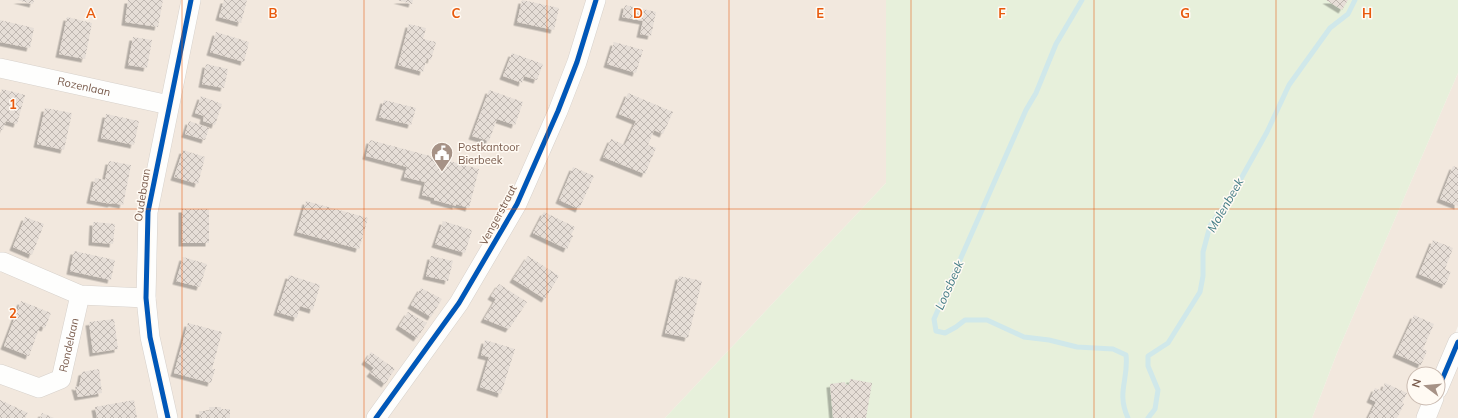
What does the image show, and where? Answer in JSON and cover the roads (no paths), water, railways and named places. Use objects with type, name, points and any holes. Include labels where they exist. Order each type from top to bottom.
[{"type":"street","name":"Oudebaan","points":[[168,418],[150,337],[146,298],[148,212],[191,0]]},
{"type":"street","name":"Vengerstraat","points":[[376,418],[459,303],[517,204],[575,69],[596,0]]},
{"type":"street","name":"Rozenlaan","points":[[0,68],[169,105]]},
{"type":"street","points":[[0,262],[80,295],[146,298]]},
{"type":"street","name":"Rondelaan","points":[[0,374],[39,388],[62,379],[80,295]]},
{"type":"street","points":[[1446,370],[1458,342]]},
{"type":"street","points":[[1426,418],[1431,406]]},
{"type":"waterway","name":"Loosbeek","points":[[1082,0],[1056,44],[1036,93],[1026,110],[934,319],[936,331],[945,333],[965,320],[987,320],[1024,337],[1049,340],[1077,347],[1113,349],[1126,355],[1123,401],[1128,418]]},
{"type":"waterway","name":"Molenbeek","points":[[1148,418],[1155,409],[1158,390],[1148,366],[1148,356],[1168,343],[1200,292],[1203,276],[1203,252],[1210,226],[1233,193],[1267,132],[1289,85],[1330,28],[1348,14],[1355,0]]},
{"type":"place","name":"Postkantoor Bierbeek","points":[[442,172]]}]
